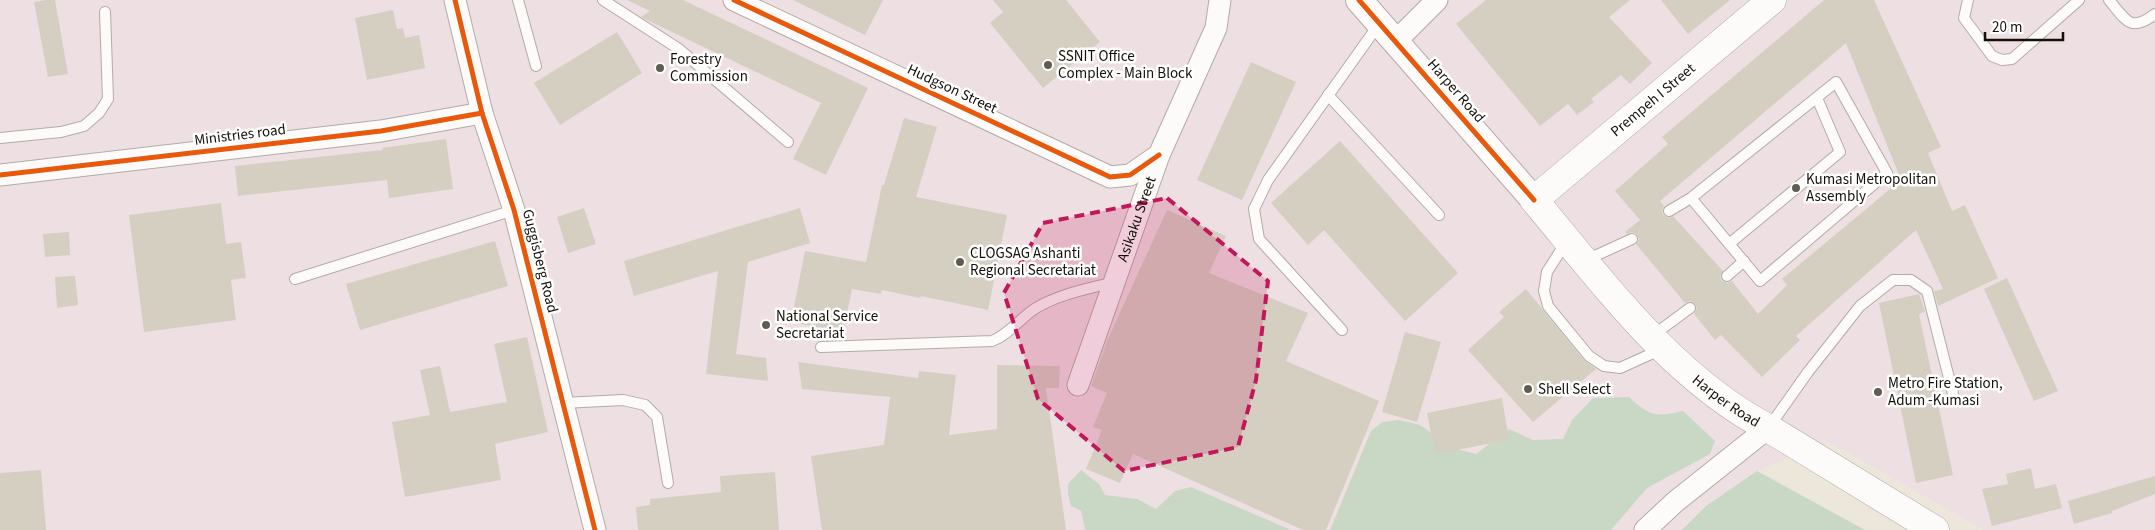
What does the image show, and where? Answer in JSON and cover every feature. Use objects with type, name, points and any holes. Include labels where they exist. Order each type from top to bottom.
[{"type":"main road","name":"Prempeh I Street","points":[[1534,200],[1772,0]]},
{"type":"main road","name":"Harper Road","points":[[1534,200],[1657,343],[1699,381],[1744,415],[1935,530]]},
{"type":"street","name":"Guggisberg Road","points":[[455,0],[482,113],[514,210],[595,530]]},
{"type":"street","name":"Hudgson Street","points":[[734,0],[1110,177],[1130,175],[1159,155]]},
{"type":"street","name":"Asikaku Street","points":[[1078,385],[1159,155],[1216,28],[1220,0]]},
{"type":"street","name":"Harper Road","points":[[1359,0],[1534,200]]},
{"type":"street","points":[[1388,32],[1437,0]]},
{"type":"street","name":"Ministries road","points":[[0,175],[381,131],[482,113]]},
{"type":"street","points":[[1645,530],[1675,502],[1768,428]]},
{"type":"lane","points":[[518,0],[536,66]]},
{"type":"lane","points":[[603,0],[679,49],[788,142]]},
{"type":"lane","points":[[1968,0],[1964,18],[1992,56],[2002,60],[2012,60],[2067,4],[2079,0]]},
{"type":"lane","points":[[2109,0],[2126,20],[2136,24],[2144,22],[2155,14]]},
{"type":"lane","points":[[0,138],[61,132],[84,126],[99,113],[108,98],[105,12]]},
{"type":"lane","points":[[1342,330],[1259,239],[1254,209],[1268,180],[1328,95],[1388,32]]},
{"type":"lane","points":[[1669,211],[1691,198],[1836,82],[1888,174],[1760,281],[1691,198]]},
{"type":"lane","points":[[1328,95],[1440,215]]},
{"type":"lane","points":[[1729,244],[1840,152],[1817,98]]},
{"type":"lane","points":[[295,279],[514,210]]},
{"type":"lane","points":[[1567,240],[1547,272],[1544,291],[1548,306],[1589,356],[1604,366],[1620,368],[1657,343],[1690,308]]},
{"type":"lane","points":[[1585,261],[1632,240]]},
{"type":"lane","points":[[1727,276],[1744,262]]},
{"type":"lane","points":[[1768,428],[1808,372],[1860,306],[1893,280],[1911,280],[1927,291],[1935,330],[1953,394]]},
{"type":"lane","points":[[821,346],[992,341],[1004,336],[1035,308],[1060,296],[1115,281]]},
{"type":"lane","points":[[563,403],[623,400],[645,405],[657,417],[668,483]]},
{"type":"highlighted area","points":[[1167,198],[1268,281],[1256,380],[1238,447],[1124,471],[1038,399],[1004,293],[1043,223]]},
{"type":"shaded area","points":[[0,0],[2155,0],[2155,530],[1984,530],[1828,441],[1757,471],[1706,506],[1682,530],[0,530]]},
{"type":"green space","points":[[1629,397],[1648,412],[1654,414],[1683,411],[1715,441],[1710,454],[1647,488],[1611,530],[1330,530],[1371,431],[1382,422],[1399,420],[1420,425],[1453,448],[1476,454],[1509,429],[1533,440],[1563,439],[1572,420],[1593,398]]},
{"type":"green space","points":[[1081,470],[1099,484],[1105,495],[1137,499],[1156,509],[1175,491],[1191,487],[1291,530],[1085,530],[1081,511],[1071,506],[1068,494],[1068,484]]},
{"type":"green space","points":[[1757,471],[1865,530],[1682,530],[1706,506]]},
{"type":"building","points":[[55,0],[68,74],[48,77],[34,2]]},
{"type":"building","points":[[627,0],[683,0],[868,88],[826,175],[793,159],[821,103],[641,17],[650,11]]},
{"type":"building","points":[[793,0],[883,0],[865,35]]},
{"type":"building","name":"SSNIT Office Complex - Main Block","points":[[993,0],[1066,0],[1100,42],[1043,88],[990,23],[1003,12]]},
{"type":"building","points":[[1486,0],[1630,0],[1609,17],[1652,63],[1630,84],[1621,75],[1591,99],[1594,102],[1577,115],[1568,104],[1540,126],[1456,24]]},
{"type":"building","points":[[1661,0],[1730,0],[1688,34]]},
{"type":"building","points":[[1824,0],[1874,0],[1941,147],[1928,153],[1952,211],[1965,205],[1998,278],[1938,306],[1934,291],[1943,289],[1916,230],[1796,336],[1800,340],[1762,377],[1721,335],[1715,340],[1694,314],[1697,308],[1695,304],[1690,301],[1685,303],[1636,244],[1639,239],[1636,234],[1632,232],[1627,234],[1625,232],[1640,220],[1615,191],[1668,144],[1662,137]],"holes":[[[1846,43],[1901,180],[1782,279],[1787,285],[1758,314],[1732,281],[1728,283],[1722,281],[1720,277],[1723,271],[1673,216],[1669,218],[1663,215],[1664,206],[1660,201]]]},
{"type":"building","points":[[393,10],[397,29],[403,28],[405,38],[419,35],[425,68],[367,80],[355,18]]},
{"type":"building","points":[[617,32],[642,73],[560,125],[534,83]]},
{"type":"building","points":[[1251,62],[1296,82],[1242,200],[1197,180]]},
{"type":"building","points":[[904,118],[937,127],[916,197],[1007,215],[988,310],[921,296],[920,298],[882,290],[881,294],[852,289],[843,332],[791,322],[805,251],[866,262],[882,185],[884,185]]},
{"type":"building","points":[[446,139],[453,189],[389,198],[387,180],[238,196],[235,166],[383,150],[382,148]]},
{"type":"building","points":[[1340,141],[1458,273],[1405,321],[1324,230],[1308,245],[1271,203]]},
{"type":"building","points":[[221,203],[226,244],[241,242],[246,278],[231,280],[236,320],[144,332],[129,215]]},
{"type":"building","points":[[584,208],[596,244],[568,253],[557,217]]},
{"type":"building","points":[[800,208],[810,243],[748,262],[736,354],[766,358],[768,381],[706,374],[718,271],[634,296],[624,261]]},
{"type":"building","points":[[1167,210],[1226,236],[1209,273],[1308,313],[1286,361],[1379,401],[1326,530],[1303,530],[1133,454],[1120,483],[1086,469],[1102,430],[1093,427],[1107,393],[1091,386],[1107,341]]},
{"type":"building","points":[[69,232],[70,255],[45,257],[43,234]]},
{"type":"building","points":[[495,241],[508,286],[360,330],[346,284]]},
{"type":"building","points":[[75,276],[78,305],[57,308],[55,277]]},
{"type":"building","points":[[2007,278],[2058,391],[2034,401],[1984,289]]},
{"type":"building","points":[[1526,289],[1584,360],[1596,369],[1533,422],[1468,350],[1504,317],[1499,312]]},
{"type":"building","points":[[1919,294],[1925,311],[1919,314],[1953,475],[1916,483],[1879,303]]},
{"type":"building","points":[[1405,332],[1441,342],[1417,422],[1382,412]]},
{"type":"building","points":[[527,337],[548,432],[495,444],[501,480],[405,497],[392,422],[430,415],[420,370],[440,366],[450,412],[507,402],[494,344]]},
{"type":"building","points":[[798,362],[918,378],[919,371],[956,375],[949,435],[997,429],[997,365],[1060,366],[1059,388],[1046,388],[1066,530],[822,530],[811,456],[884,445],[890,397],[802,389]]},
{"type":"building","points":[[1502,398],[1509,440],[1435,454],[1427,413]]},
{"type":"building","points":[[2031,468],[2035,489],[2056,484],[2062,508],[1992,526],[1982,489],[2008,484],[2006,474]]},
{"type":"building","points":[[41,470],[46,530],[0,530],[0,473]]},
{"type":"building","points":[[775,472],[779,530],[638,530],[636,507],[650,505],[650,499],[721,492],[720,476]]},
{"type":"building","points":[[2155,476],[2155,494],[2112,511],[2112,513],[2074,524],[2068,501]]},
{"type":"cycle path","points":[[455,0],[482,113],[514,210],[595,530]]},
{"type":"cycle path","points":[[734,0],[1110,177],[1130,175],[1159,155]]},
{"type":"cycle path","points":[[1359,0],[1534,200]]},
{"type":"cycle path","points":[[0,175],[381,131],[482,113]]},
{"type":"place","name":"SSNIT Office Complex - Main Block","points":[[1048,65]]},
{"type":"place","name":"Forestry Commission","points":[[660,68]]},
{"type":"place","name":"Kumasi Metropolitan Assembly","points":[[1796,188]]},
{"type":"place","name":"CLOGSAG Ashanti Regional Secretariat","points":[[960,262]]},
{"type":"place","name":"National Service Secretariat","points":[[766,325]]},
{"type":"place","name":"Shell Select","points":[[1528,389]]},
{"type":"place","name":"Metro Fire Station, Adum -Kumasi","points":[[1878,392]]}]
